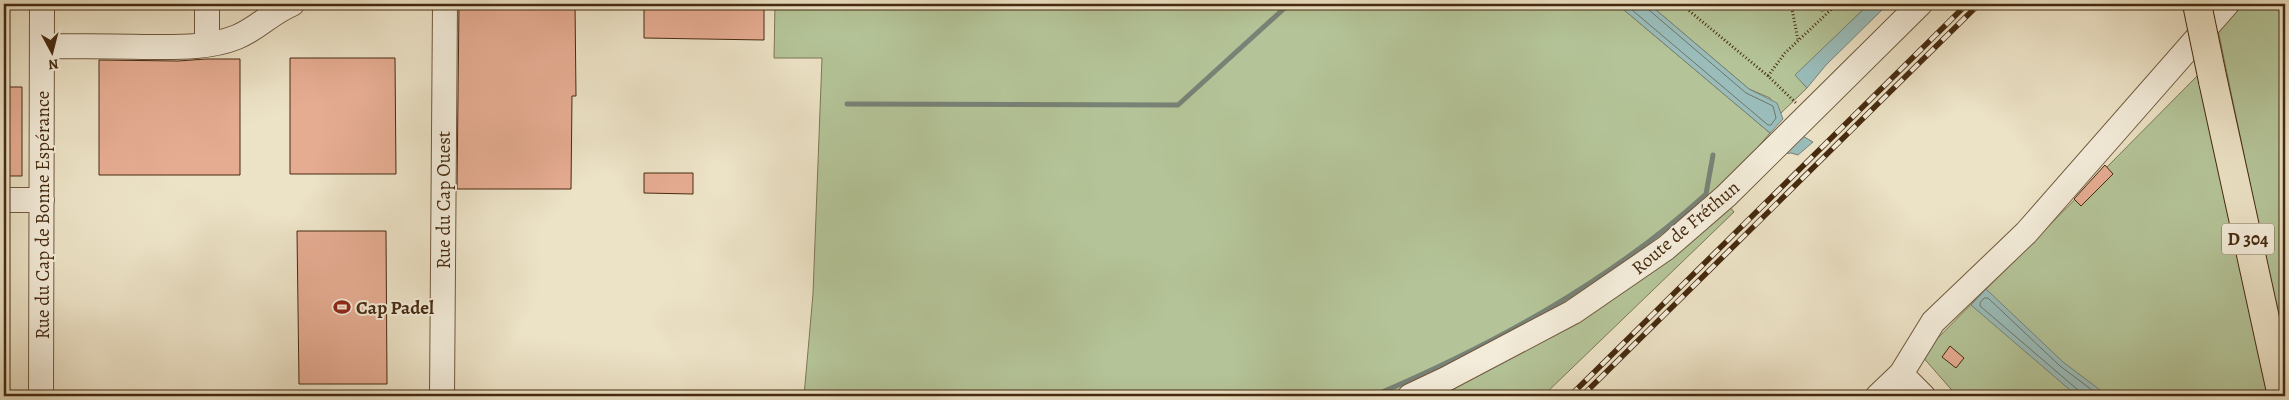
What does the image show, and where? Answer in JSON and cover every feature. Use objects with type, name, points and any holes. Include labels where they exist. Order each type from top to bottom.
[{"type":"main road","name":"D 304","points":[[2197,4],[2282,396]]},
{"type":"street","name":"Rue du Cap de Bonne Espérance","points":[[41,396],[42,4]]},
{"type":"street","points":[[207,4],[207,44]]},
{"type":"street","points":[[42,46],[189,46],[207,44],[236,38],[252,30],[276,10],[292,4]]},
{"type":"street","name":"Rue du Cap Ouest","points":[[442,396],[445,4]]},
{"type":"street","name":"Route de Fréthun","points":[[1410,396],[1573,312],[1630,275],[1697,222],[1920,4]]},
{"type":"street","points":[[1878,396],[1901,374],[1933,322],[2026,233],[2228,4]]},
{"type":"street","points":[[4,200],[42,200]]},
{"type":"street","points":[[1901,374],[1923,396]]},
{"type":"path","points":[[1681,4],[1768,76],[1801,119]]},
{"type":"path","points":[[1790,4],[1798,40]]},
{"type":"path","points":[[1768,76],[1785,53],[1837,4]]},
{"type":"green space","points":[[775,4],[1617,4],[1770,133],[1719,193],[1734,212],[1543,396],[804,396],[813,294],[822,58],[774,58]]},
{"type":"green space","points":[[1649,4],[1815,4],[1822,12],[1831,4],[1869,4],[1796,75],[1807,88],[1780,114],[1770,98],[1749,89]]},
{"type":"green space","points":[[2239,4],[2285,4],[2285,352],[2218,30]]},
{"type":"green space","points":[[2199,74],[2273,396],[1957,396],[1921,355]]},
{"type":"water","points":[[1617,4],[1649,4],[1749,89],[1777,103],[1783,119],[1770,133]]},
{"type":"water","points":[[1869,4],[1888,4],[1826,65],[1807,88],[1795,75]]},
{"type":"water","points":[[1801,135],[1813,142],[1798,155],[1791,153],[1782,154]]},
{"type":"water","points":[[1986,289],[2063,362],[2108,396],[2077,396],[1971,305]]},
{"type":"building","points":[[459,4],[575,4],[576,96],[572,96],[571,189],[457,189]]},
{"type":"building","points":[[644,4],[764,4],[764,40],[644,38]]},
{"type":"building","points":[[290,58],[395,58],[396,174],[290,174]]},
{"type":"building","points":[[240,59],[240,175],[99,175],[99,60],[178,61]]},
{"type":"building","points":[[4,87],[22,87],[22,176],[4,176]]},
{"type":"building","points":[[2105,165],[2113,174],[2081,206],[2074,199]]},
{"type":"building","points":[[644,173],[693,173],[693,194],[644,193]]},
{"type":"building","name":"Cap Padel","points":[[297,231],[386,231],[387,384],[299,384]]},
{"type":"building","points":[[1950,346],[1964,358],[1956,368],[1942,357]]},
{"type":"waterway","points":[[847,104],[1178,105],[1289,4]]},
{"type":"waterway","points":[[1373,396],[1506,333],[1590,283],[1630,256],[1706,194],[1713,155]]},
{"type":"railway","points":[[1570,396],[1967,4]]},
{"type":"railway","points":[[1582,396],[1979,4]]},
{"type":"place","name":"Cap Padel","points":[[342,307]]}]
